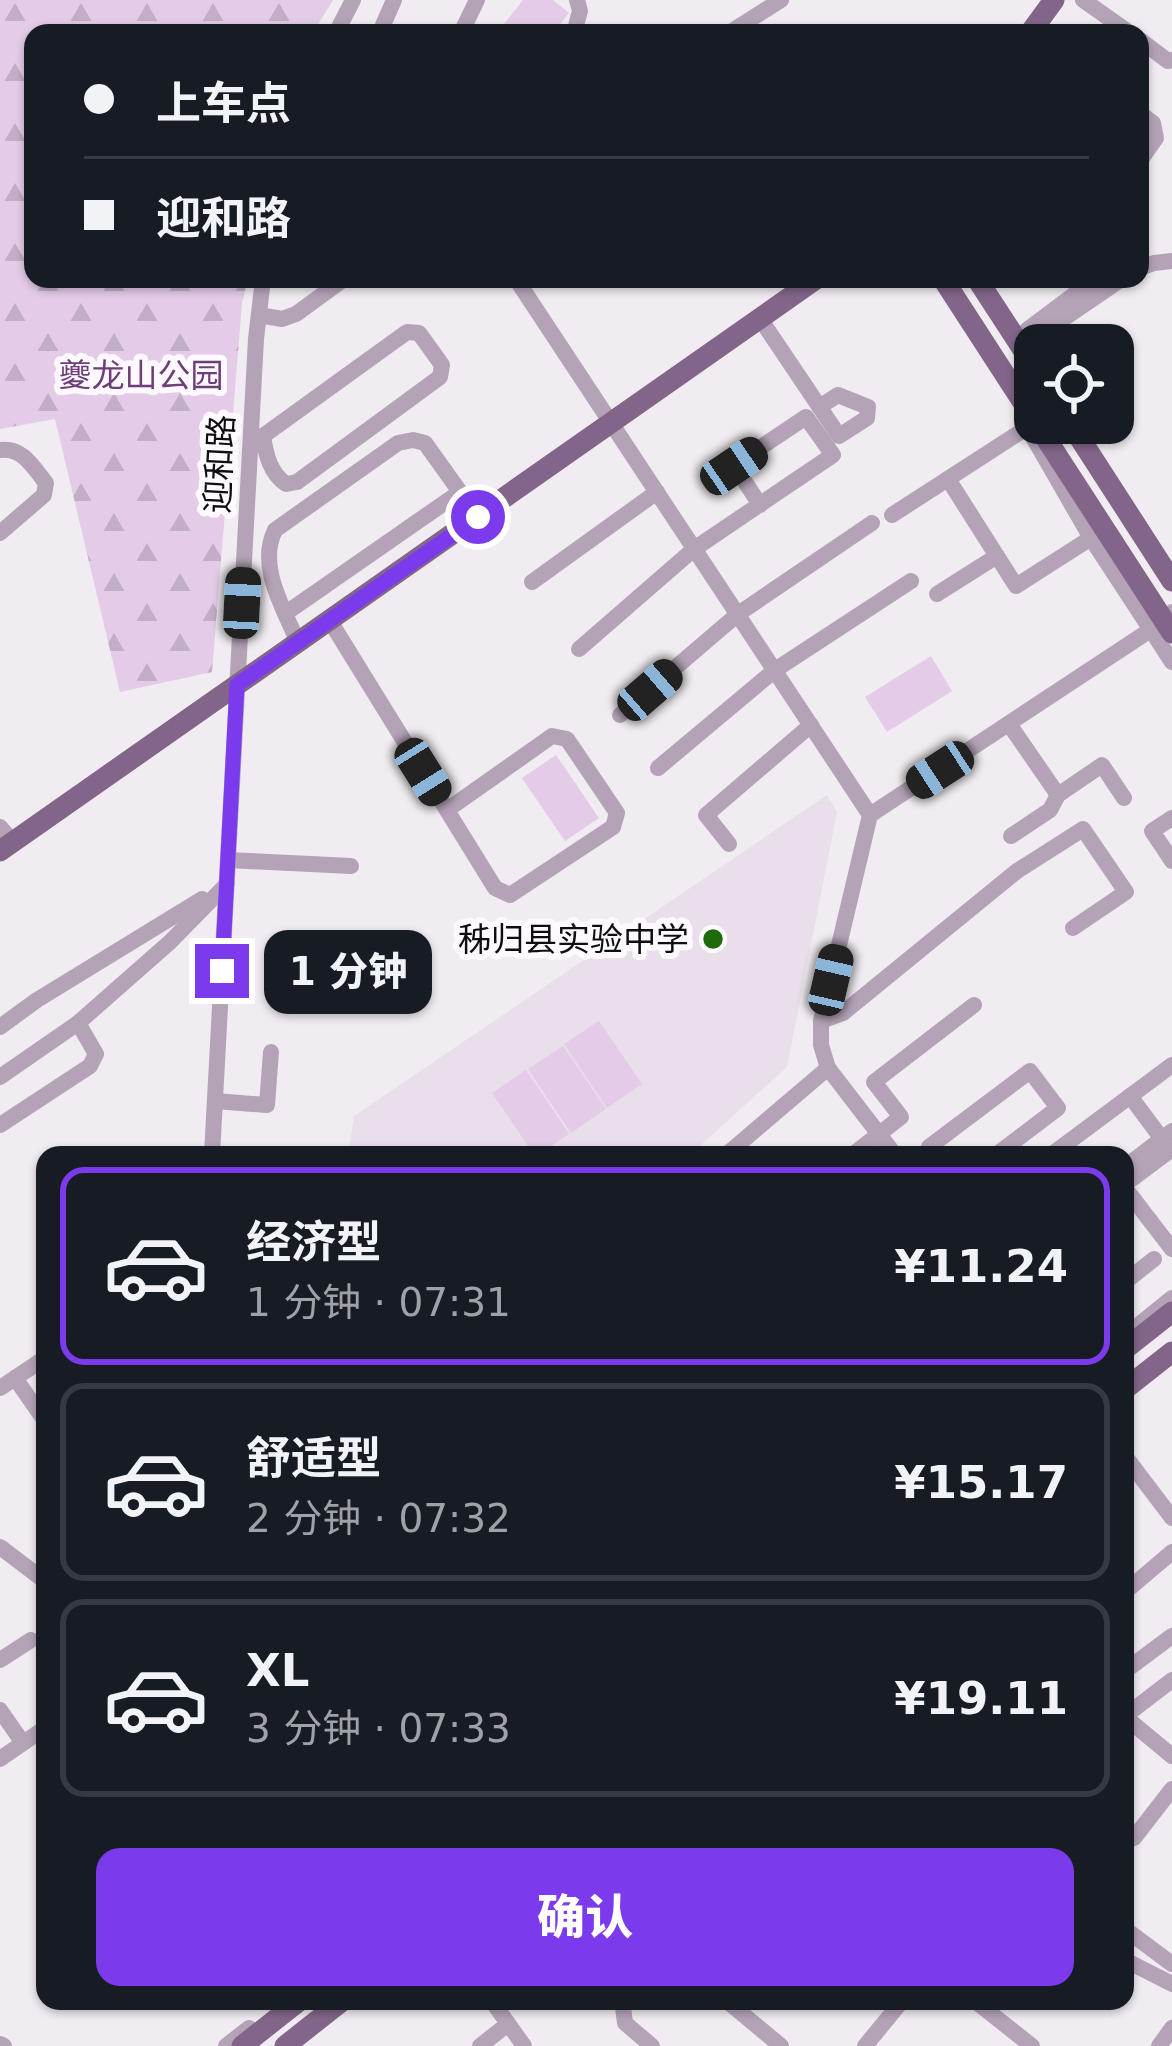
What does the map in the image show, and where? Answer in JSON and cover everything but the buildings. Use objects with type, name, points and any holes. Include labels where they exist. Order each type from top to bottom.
[{"type":"main road","points":[[4,840],[330,621],[805,288]]},
{"type":"main road","points":[[937,288],[974,326]]},
{"type":"main road","points":[[949,288],[1014,392]]},
{"type":"main road","points":[[984,288],[1014,335]]},
{"type":"main road","points":[[1046,444],[1164,624]]},
{"type":"main road","points":[[1084,444],[1172,580]]},
{"type":"main road","points":[[1134,1342],[1172,1312]]},
{"type":"main road","points":[[1134,1382],[1172,1352]]},
{"type":"main road","points":[[242,2046],[288,2010]]},
{"type":"main road","points":[[285,2046],[331,2010]]},
{"type":"street","points":[[743,24],[781,0]]},
{"type":"street","points":[[1083,0],[1117,24]]},
{"type":"street","points":[[1149,119],[1156,138],[1149,148]]},
{"type":"street","name":"迎和路","points":[[212,1146],[262,288]]},
{"type":"street","points":[[259,315],[282,319],[296,314],[332,288]]},
{"type":"street","points":[[522,288],[870,815]]},
{"type":"street","points":[[1085,288],[1029,336],[1107,288]]},
{"type":"street","points":[[760,320],[819,407]]},
{"type":"street","points":[[407,332],[419,333],[442,365],[440,377],[297,482],[286,484],[276,477],[257,437],[407,332]]},
{"type":"street","points":[[579,649],[694,549],[760,505],[833,455],[806,417],[734,466],[760,505]]},
{"type":"street","points":[[892,514],[1014,436]]},
{"type":"street","points":[[298,643],[267,562],[275,530],[398,443],[425,443],[478,517]]},
{"type":"street","points":[[1043,444],[1091,538],[1164,624],[1172,662]]},
{"type":"street","points":[[0,450],[21,452],[46,483],[44,495],[0,533]]},
{"type":"street","points":[[948,479],[1016,586],[1091,538]]},
{"type":"street","points":[[286,613],[460,492]]},
{"type":"street","points":[[532,582],[657,492]]},
{"type":"street","points":[[620,715],[738,614],[872,523]]},
{"type":"street","points":[[383,546],[400,572]]},
{"type":"street","points":[[937,594],[997,556]]},
{"type":"street","points":[[658,768],[775,670],[911,581]]},
{"type":"street","points":[[330,621],[495,888],[510,896],[613,827],[617,813],[567,739],[552,736],[447,810]]},
{"type":"street","points":[[888,1146],[828,1068],[821,1045],[821,1021],[870,815],[1164,624]]},
{"type":"street","points":[[1009,724],[1058,795]]},
{"type":"street","points":[[729,844],[706,815],[811,725]]},
{"type":"street","points":[[1011,836],[1102,765],[1124,798]]},
{"type":"street","points":[[1172,818],[1152,831],[1172,861]]},
{"type":"street","points":[[821,1021],[843,1012],[1017,871],[1083,829],[1126,892],[1072,928]]},
{"type":"street","points":[[228,860],[351,866]]},
{"type":"street","points":[[0,1077],[78,1023],[227,884]]},
{"type":"street","points":[[0,1027],[227,884]]},
{"type":"street","points":[[864,1146],[901,1117],[874,1082],[974,1005]]},
{"type":"street","points":[[0,1125],[90,1066],[96,1054],[78,1023]]},
{"type":"street","points":[[215,1101],[267,1105],[271,1052]]},
{"type":"street","points":[[1064,1146],[1172,1065]]},
{"type":"street","points":[[737,1146],[828,1068]]},
{"type":"street","points":[[930,1146],[1030,1071],[1058,1108],[1008,1146]]},
{"type":"street","points":[[1130,1096],[1169,1140]]},
{"type":"street","points":[[1077,1136],[1084,1146]]},
{"type":"street","points":[[1134,1161],[1169,1140]]},
{"type":"street","points":[[1134,1177],[1169,1140]]},
{"type":"street","points":[[1134,1198],[1172,1249]]},
{"type":"street","points":[[1134,1275],[1154,1259]]},
{"type":"street","points":[[1134,1329],[1172,1298]]},
{"type":"street","points":[[36,1364],[8,1383],[36,1412]]},
{"type":"street","points":[[1134,1468],[1172,1518]]},
{"type":"street","points":[[0,1546],[36,1573]]},
{"type":"street","points":[[1134,1584],[1172,1552]]},
{"type":"street","points":[[1134,1664],[1172,1636]]},
{"type":"street","points":[[0,1660],[31,1640]]},
{"type":"street","points":[[1134,1709],[1172,1681]]},
{"type":"street","points":[[0,1710],[23,1744]]},
{"type":"street","points":[[1134,1724],[1172,1756]]},
{"type":"street","points":[[0,1759],[36,1735]]},
{"type":"street","points":[[1134,1838],[1172,1789]]},
{"type":"street","points":[[1134,1936],[1172,1964]]},
{"type":"street","points":[[1134,1965],[1172,1984]]},
{"type":"street","points":[[226,2046],[272,2010]]},
{"type":"street","points":[[498,2010],[524,2046]]},
{"type":"street","points":[[623,2010],[625,2023],[652,2046]]},
{"type":"street","points":[[736,2010],[770,2042]]},
{"type":"street","points":[[866,2046],[895,2010]]},
{"type":"street","points":[[986,2010],[1032,2046]]},
{"type":"street","points":[[480,2046],[508,2024]]},
{"type":"street","points":[[1159,2046],[1172,2028]]},
{"type":"shaded area","name":"秭归县实验中学","points":[[827,795],[837,812],[787,1067],[700,1146],[349,1146],[354,1116]]},
{"type":"green space","name":"夔龙山公园","points":[[0,0],[333,0],[318,24],[24,24],[24,288],[246,288],[212,672],[120,692],[55,419],[0,429]]},
{"type":"green space","points":[[523,0],[553,0],[569,13],[560,24],[504,24]]},
{"type":"green space","points":[[931,656],[952,691],[887,732],[865,697]]},
{"type":"green space","points":[[556,755],[599,818],[565,841],[522,778]]},
{"type":"green space","points":[[599,1021],[642,1084],[607,1108],[564,1044]]},
{"type":"green space","points":[[563,1046],[606,1109],[571,1133],[528,1069]]},
{"type":"green space","points":[[526,1070],[569,1134],[551,1146],[528,1146],[492,1093]]},
{"type":"place","name":"秭归县实验中学","points":[[713,939]]},
{"type":"route","points":[[222,971],[237,685],[478,517]]}]
